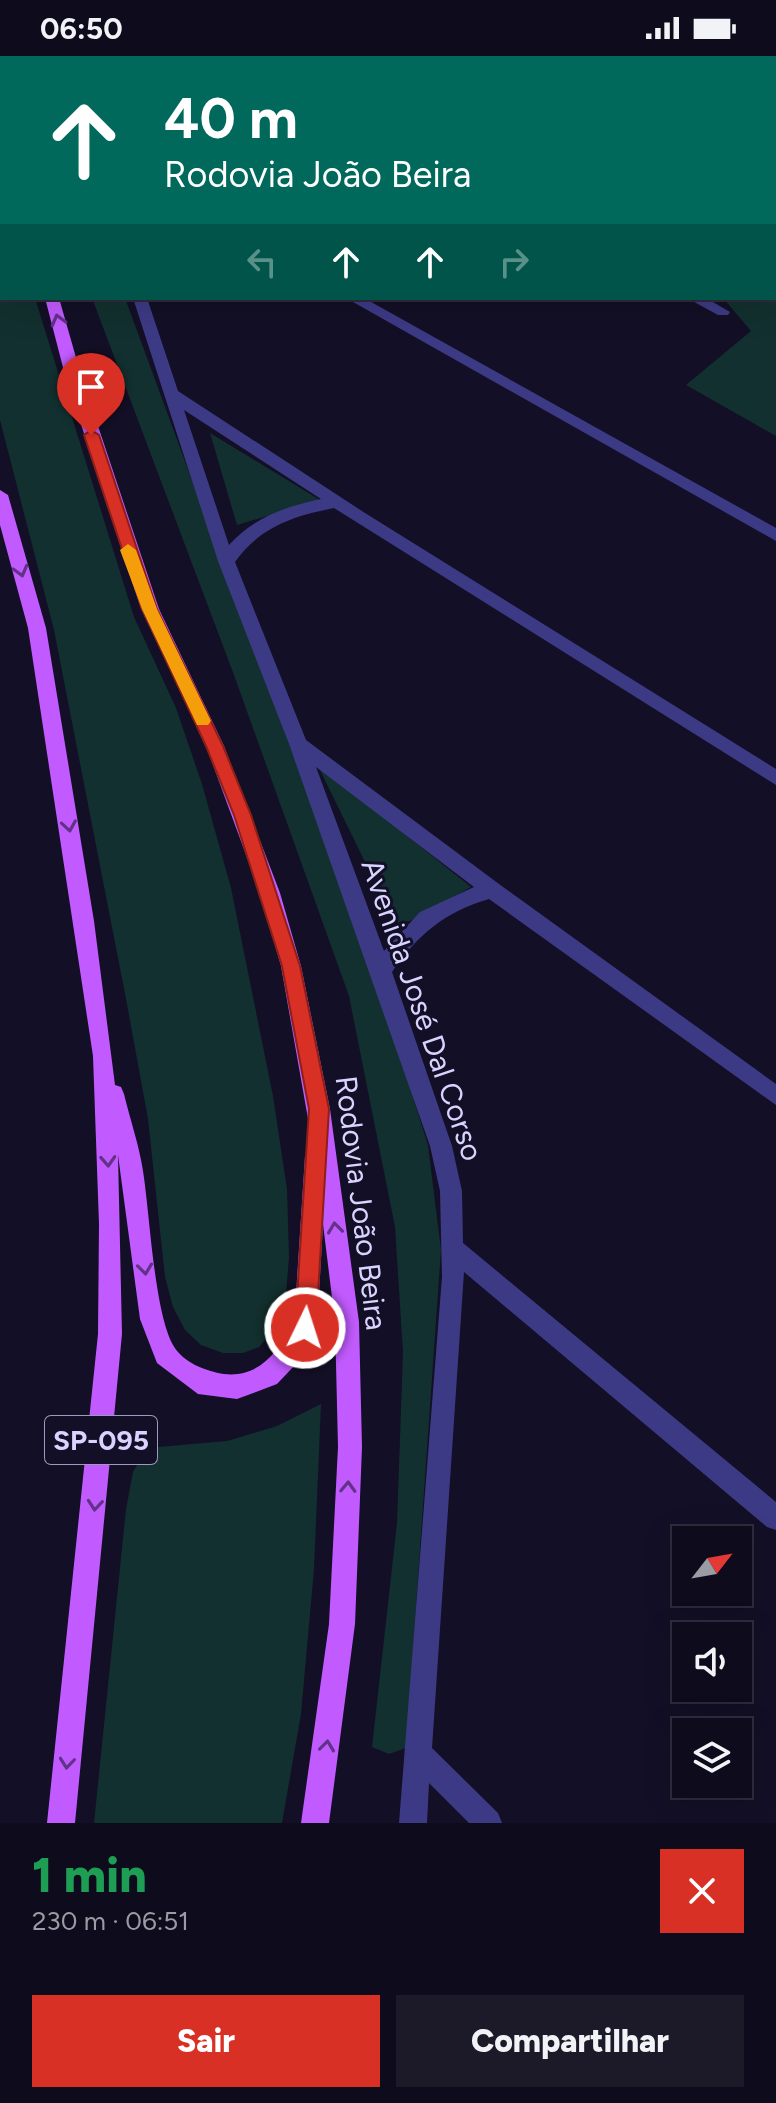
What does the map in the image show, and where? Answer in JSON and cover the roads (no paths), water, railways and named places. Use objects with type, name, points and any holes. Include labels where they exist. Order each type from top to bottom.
[{"type":"main road","name":"Rodovia João Beira","points":[[53,300],[73,375],[144,595],[215,746],[270,893],[291,966],[319,1109],[347,1322],[350,1447],[342,1624],[315,1823]]},
{"type":"main road","name":"SP-095","points":[[0,495],[37,628],[103,1056],[110,1224],[110,1334],[61,1823]]},
{"type":"main road","points":[[103,1056],[132,1167],[152,1319],[165,1355],[198,1382],[237,1387],[269,1376],[288,1356],[305,1328],[319,1109]]},
{"type":"street","name":"Avenida José Dal Corso","points":[[141,300],[226,561],[298,744],[381,971],[441,1146],[451,1191],[453,1277],[413,1823]]},
{"type":"street","points":[[357,300],[776,535]]},
{"type":"street","points":[[698,300],[723,312]]},
{"type":"street","points":[[173,395],[336,502],[776,778]]},
{"type":"street","points":[[226,561],[240,540],[255,528],[302,509],[336,502]]},
{"type":"street","points":[[298,744],[492,890],[776,1096]]},
{"type":"street","points":[[381,971],[404,937],[429,915],[454,901],[492,890]]},
{"type":"street","points":[[452,1248],[776,1518]]},
{"type":"street","points":[[419,1754],[488,1823]]}]
